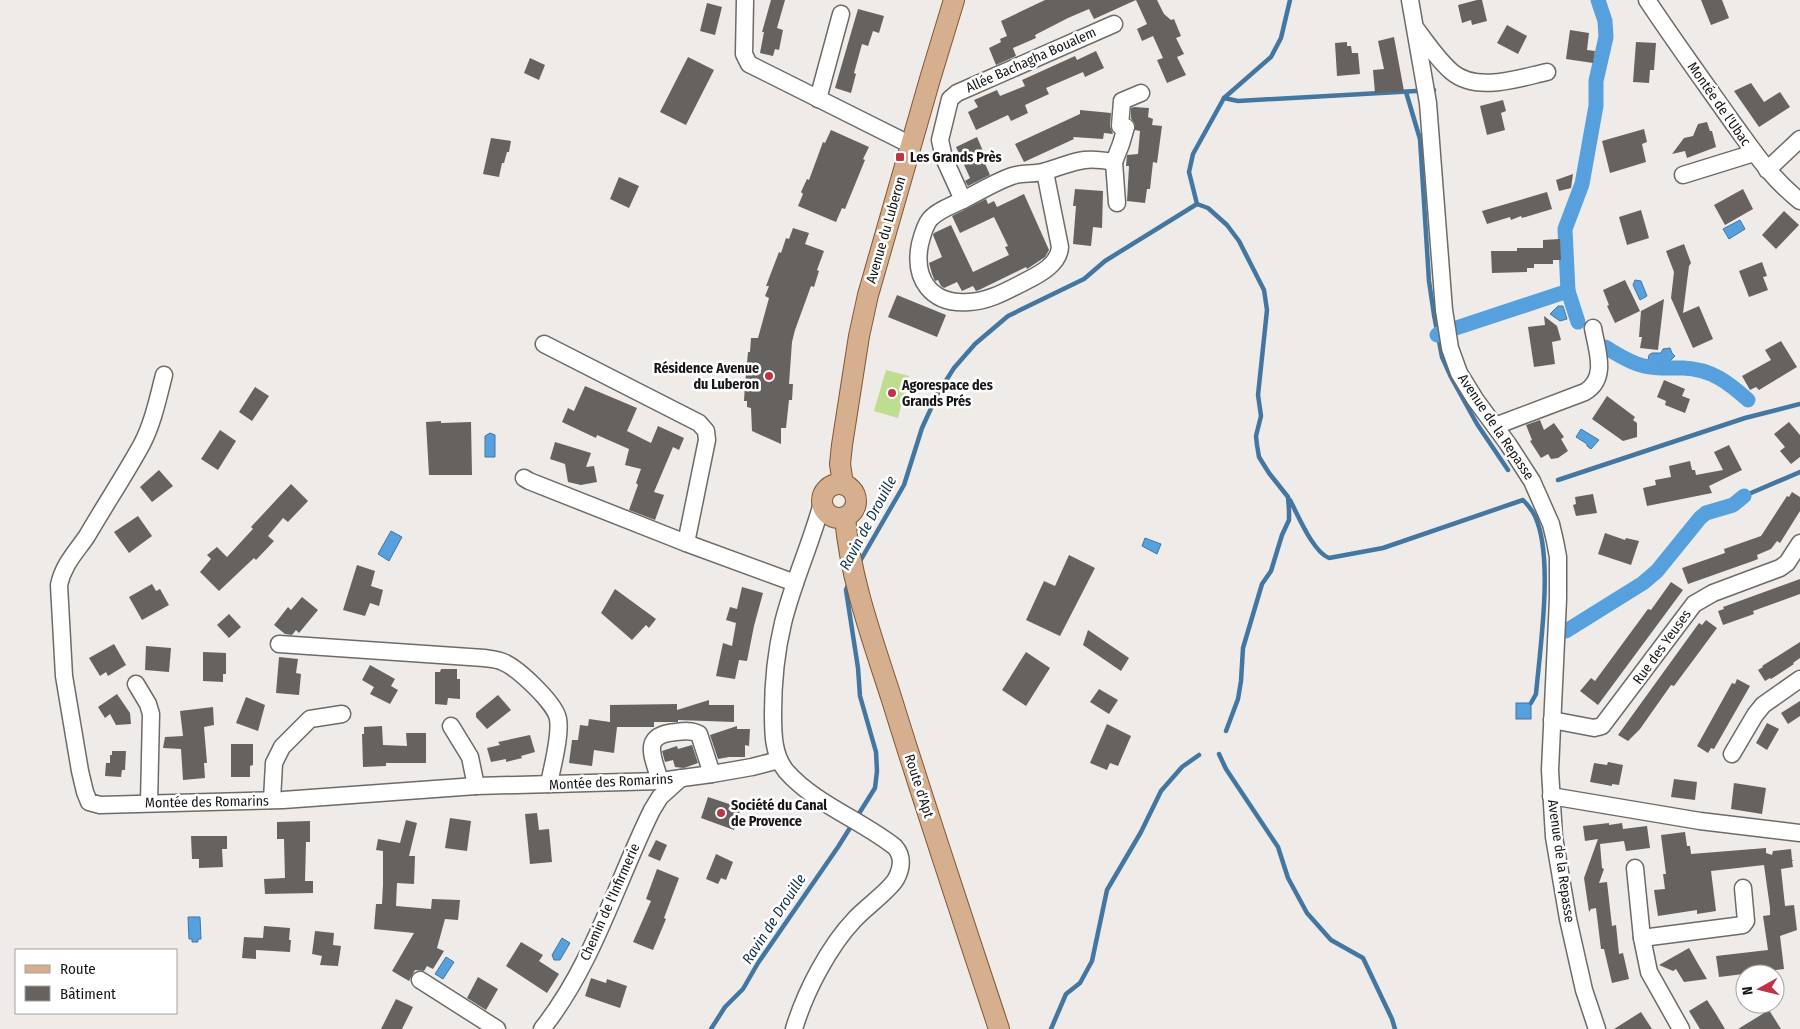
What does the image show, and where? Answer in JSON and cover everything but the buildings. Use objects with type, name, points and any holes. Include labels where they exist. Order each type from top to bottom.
[{"type":"main road","name":"Avenue du Luberon","points":[[838,484],[864,311],[880,250],[954,0]]},
{"type":"main road","points":[[838,484],[849,487],[856,498],[852,511],[829,516],[824,492],[838,484]]},
{"type":"main road","name":"Route d'Apt","points":[[829,516],[848,548],[858,590],[905,742],[999,1029]]},
{"type":"street","points":[[745,0],[744,54],[747,62],[818,99],[913,137],[940,140]]},
{"type":"street","name":"Avenue de la Repasse","points":[[1410,0],[1428,103],[1443,301],[1450,348],[1453,359],[1467,386],[1532,481],[1551,524],[1558,557],[1551,796],[1555,846],[1568,919],[1584,990],[1597,1029]]},
{"type":"street","name":"Montée de l'Ubac","points":[[1647,0],[1704,85],[1754,153],[1784,189],[1800,201]]},
{"type":"street","points":[[818,99],[841,14]]},
{"type":"street","name":"Allée Bachagha Boualem","points":[[963,200],[944,158],[940,140],[950,99],[964,89],[1114,24]]},
{"type":"street","points":[[1415,28],[1452,72],[1472,82],[1489,83],[1547,72]]},
{"type":"street","name":"Allée Bachagha Boualem","points":[[930,79],[950,99]]},
{"type":"street","points":[[1117,203],[1114,162],[1126,127],[1120,126],[1122,101],[1141,93]]},
{"type":"street","points":[[1767,170],[1800,138]]},
{"type":"street","points":[[1683,175],[1754,153]]},
{"type":"street","points":[[1045,172],[1060,247],[1058,256],[1036,276],[994,296],[968,302],[945,299],[933,293],[922,282],[918,266],[921,240],[928,222],[935,215],[1012,176],[1045,172],[1075,160],[1091,159],[1114,162]]},
{"type":"street","points":[[1495,426],[1585,392],[1594,386],[1598,380],[1599,370],[1593,328]]},
{"type":"street","points":[[544,344],[704,427],[707,440],[686,543]]},
{"type":"street","name":"Montée des Romarins","points":[[164,375],[150,425],[142,443],[61,574],[59,585],[64,676],[80,771],[89,802],[100,805],[272,800],[372,795],[476,786],[660,781],[752,768],[779,760]]},
{"type":"street","points":[[524,478],[686,543],[795,583]]},
{"type":"street","points":[[794,1029],[807,994],[830,953],[854,920],[892,884],[899,874],[901,866],[899,852],[886,839],[824,801],[791,776],[779,760],[773,735],[774,675],[783,622],[795,583],[829,516]]},
{"type":"street","name":"Rue des Yeuses","points":[[1552,720],[1594,728],[1602,726],[1694,604],[1713,593],[1784,565],[1800,543]]},
{"type":"street","points":[[279,644],[484,658],[504,662],[518,671],[550,704],[558,716],[559,726],[549,784]]},
{"type":"street","points":[[1732,754],[1758,710],[1800,680]]},
{"type":"street","points":[[136,684],[148,704],[151,714],[149,803]]},
{"type":"street","points":[[272,800],[274,763],[282,747],[310,719],[342,714]]},
{"type":"street","points":[[451,726],[470,758],[476,786]]},
{"type":"street","points":[[660,781],[652,748],[656,738],[664,733],[691,731],[699,734],[712,774]]},
{"type":"street","name":"Chemin de l'Infirmerie","points":[[542,1029],[554,1014],[568,990],[600,928],[652,810],[660,797],[681,778]]},
{"type":"street","points":[[1551,796],[1700,821],[1800,833]]},
{"type":"street","points":[[1635,868],[1642,938],[1648,972],[1681,1029]]},
{"type":"street","points":[[1642,938],[1743,925],[1746,921],[1744,888]]},
{"type":"street","points":[[420,980],[496,1029]]},
{"type":"green space","name":"Agorespace des Grands Prés","points":[[886,370],[909,376],[898,418],[874,411]]},
{"type":"water","points":[[1740,220],[1745,229],[1729,239],[1723,229]]},
{"type":"water","points":[[1635,280],[1641,281],[1647,296],[1640,300],[1633,285]]},
{"type":"water","points":[[1558,306],[1563,306],[1567,319],[1560,321],[1550,314]]},
{"type":"water","points":[[1670,348],[1675,356],[1668,363],[1663,361],[1660,363],[1651,362],[1648,360],[1649,355],[1652,353],[1661,353],[1663,349]]},
{"type":"water","points":[[1581,429],[1599,440],[1591,449],[1576,437]]},
{"type":"water","points":[[490,433],[495,435],[495,457],[485,457],[485,436]]},
{"type":"water","points":[[391,531],[402,537],[389,561],[378,554]]},
{"type":"water","points":[[1145,538],[1161,544],[1157,554],[1142,546]]},
{"type":"water","points":[[1516,703],[1531,703],[1531,719],[1516,719]]},
{"type":"water","points":[[188,917],[200,917],[201,939],[198,939],[198,942],[192,942],[192,939],[189,939]]},
{"type":"water","points":[[562,938],[570,943],[560,960],[554,960],[552,955]]},
{"type":"water","points":[[446,957],[454,962],[443,979],[435,974]]},
{"type":"waterway","name":"Ravin de Drouille","points":[[859,563],[904,485],[922,428],[938,393],[954,368],[975,344],[1008,316],[1084,279],[1105,261],[1197,204],[1189,172],[1193,154],[1224,98],[1271,57],[1281,38],[1290,0]]},
{"type":"waterway","points":[[1456,328],[1568,291],[1565,229],[1582,184],[1596,106],[1596,81],[1606,37],[1605,21],[1598,0]]},
{"type":"waterway","points":[[1224,98],[1238,101],[1434,90]]},
{"type":"waterway","points":[[1406,92],[1420,139],[1429,281],[1442,357],[1477,424],[1508,470]]},
{"type":"waterway","points":[[1197,204],[1208,208],[1227,225],[1239,241],[1264,290],[1267,310],[1258,395],[1261,416],[1256,436],[1257,445],[1259,457],[1288,497],[1289,510],[1289,520],[1282,535],[1271,571],[1262,584],[1243,648],[1238,699],[1226,731]]},
{"type":"waterway","points":[[1568,291],[1578,322]]},
{"type":"waterway","points":[[1605,347],[1639,365],[1659,368],[1693,369],[1711,374],[1726,382],[1748,400]]},
{"type":"waterway","points":[[1558,480],[1745,418],[1800,404]]},
{"type":"waterway","points":[[1744,496],[1800,472]]},
{"type":"waterway","points":[[1566,631],[1643,583],[1657,571],[1706,513],[1733,505],[1744,496]]},
{"type":"waterway","points":[[1290,500],[1317,549],[1329,558],[1383,548],[1523,500],[1535,516],[1541,534],[1545,578],[1536,694],[1531,703]]},
{"type":"waterway","name":"Ravin de Drouille","points":[[711,1029],[725,1007],[743,989],[758,963],[838,847],[875,788],[877,771],[876,752],[860,696],[858,668],[846,590],[849,583]]},
{"type":"waterway","points":[[1219,754],[1226,769],[1278,847],[1288,878],[1307,913],[1331,940],[1363,958],[1395,1029]]},
{"type":"waterway","points":[[1051,1029],[1066,994],[1080,983],[1092,961],[1107,890],[1141,832],[1161,791],[1182,767],[1199,755]]},
{"type":"place","name":"Les Grands Près","points":[[900,157]]},
{"type":"place","name":"Résidence Avenue du Luberon","points":[[769,376]]},
{"type":"place","name":"Agorespace des Grands Prés","points":[[892,393]]},
{"type":"place","name":"Société du Canal de Provence","points":[[721,813]]}]
